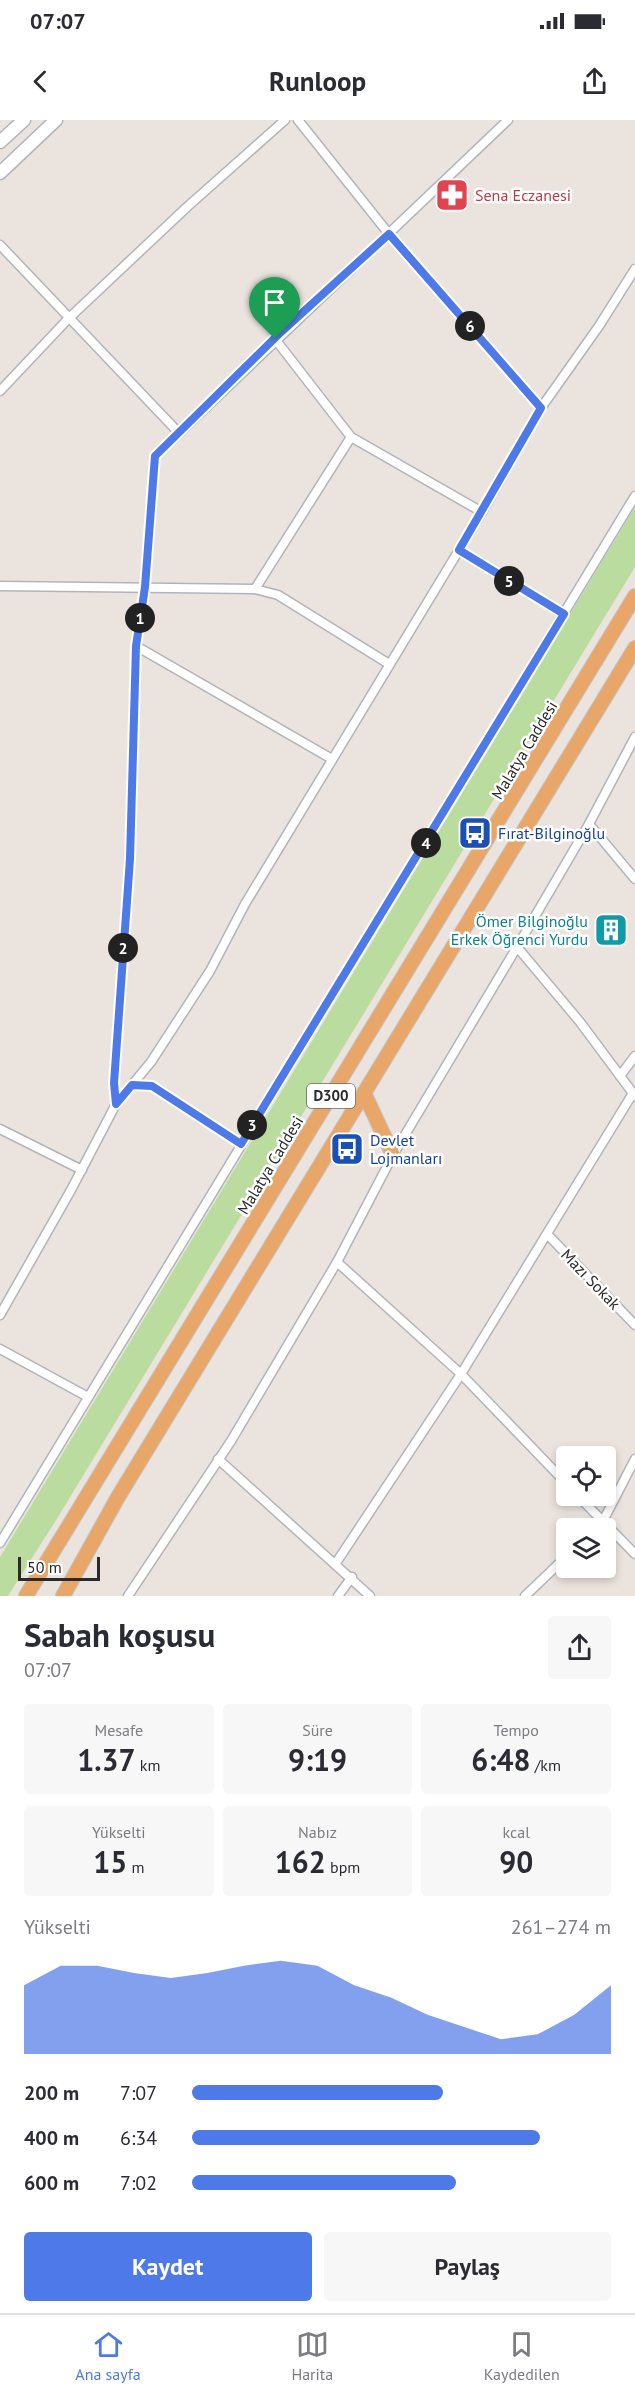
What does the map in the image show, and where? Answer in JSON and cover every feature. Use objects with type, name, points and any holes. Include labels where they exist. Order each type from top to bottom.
[{"type":"highway","name":"Malatya Caddesi","points":[[26,1596],[635,596]]},
{"type":"highway","name":"D300","points":[[63,1596],[118,1497],[635,649]]},
{"type":"highway","points":[[364,1093],[393,1155]]},
{"type":"main road","points":[[0,142],[24,120]]},
{"type":"main road","points":[[0,173],[57,120]]},
{"type":"street","points":[[0,391],[68,319],[187,207],[285,120]]},
{"type":"street","points":[[298,120],[389,234],[541,408]]},
{"type":"street","points":[[116,1104],[114,1083],[130,859],[136,646],[145,587],[155,456],[275,339],[508,120]]},
{"type":"street","points":[[0,245],[179,433]]},
{"type":"street","points":[[0,1315],[82,1170],[116,1104],[151,1062],[210,971],[245,904],[482,512],[541,408],[599,326],[635,269]]},
{"type":"street","points":[[275,339],[351,437],[482,512]]},
{"type":"street","points":[[255,589],[351,437]]},
{"type":"street","points":[[0,1543],[635,496]]},
{"type":"street","points":[[459,550],[564,614]]},
{"type":"street","points":[[0,586],[255,589],[278,595],[389,664]]},
{"type":"street","points":[[136,646],[332,759]]},
{"type":"street","points":[[128,1596],[218,1460],[337,1262],[393,1155],[589,824],[635,737]]},
{"type":"street","points":[[589,824],[635,879]]},
{"type":"street","points":[[336,1563],[461,1374],[634,1094],[580,1022],[517,947]]},
{"type":"street","points":[[620,1076],[635,1056]]},
{"type":"street","points":[[132,1085],[152,1086],[241,1144]]},
{"type":"street","points":[[0,1129],[82,1170]]},
{"type":"street","name":"Mazı Sokak","points":[[547,1234],[635,1325]]},
{"type":"street","points":[[337,1262],[461,1374],[556,1473]]},
{"type":"street","points":[[0,1349],[88,1397]]},
{"type":"street","points":[[605,1518],[635,1459]]},
{"type":"street","points":[[218,1460],[352,1577],[370,1596]]},
{"type":"street","points":[[589,1506],[600,1518]]},
{"type":"street","points":[[616,1534],[635,1554]]},
{"type":"street","points":[[525,1596],[556,1566]]},
{"type":"street","points":[[338,1596],[352,1577]]},
{"type":"green space","points":[[635,507],[635,567],[58,1517],[8,1596],[0,1596],[0,1557]]},
{"type":"place","name":"Sena Eczanesi","points":[[452,195]]},
{"type":"place","name":"Fırat-Bilginoğlu","points":[[475,833]]},
{"type":"place","name":"Ömer Bilginoğlu Erkek Öğrenci Yurdu","points":[[611,930]]},
{"type":"place","name":"Devlet Lojmanları","points":[[347,1149]]},
{"type":"route","points":[[389,234],[541,408],[459,550],[564,614],[241,1144],[152,1086],[132,1085],[116,1104],[114,1083],[130,859],[136,646],[145,587],[155,456],[275,339],[389,234]]}]
